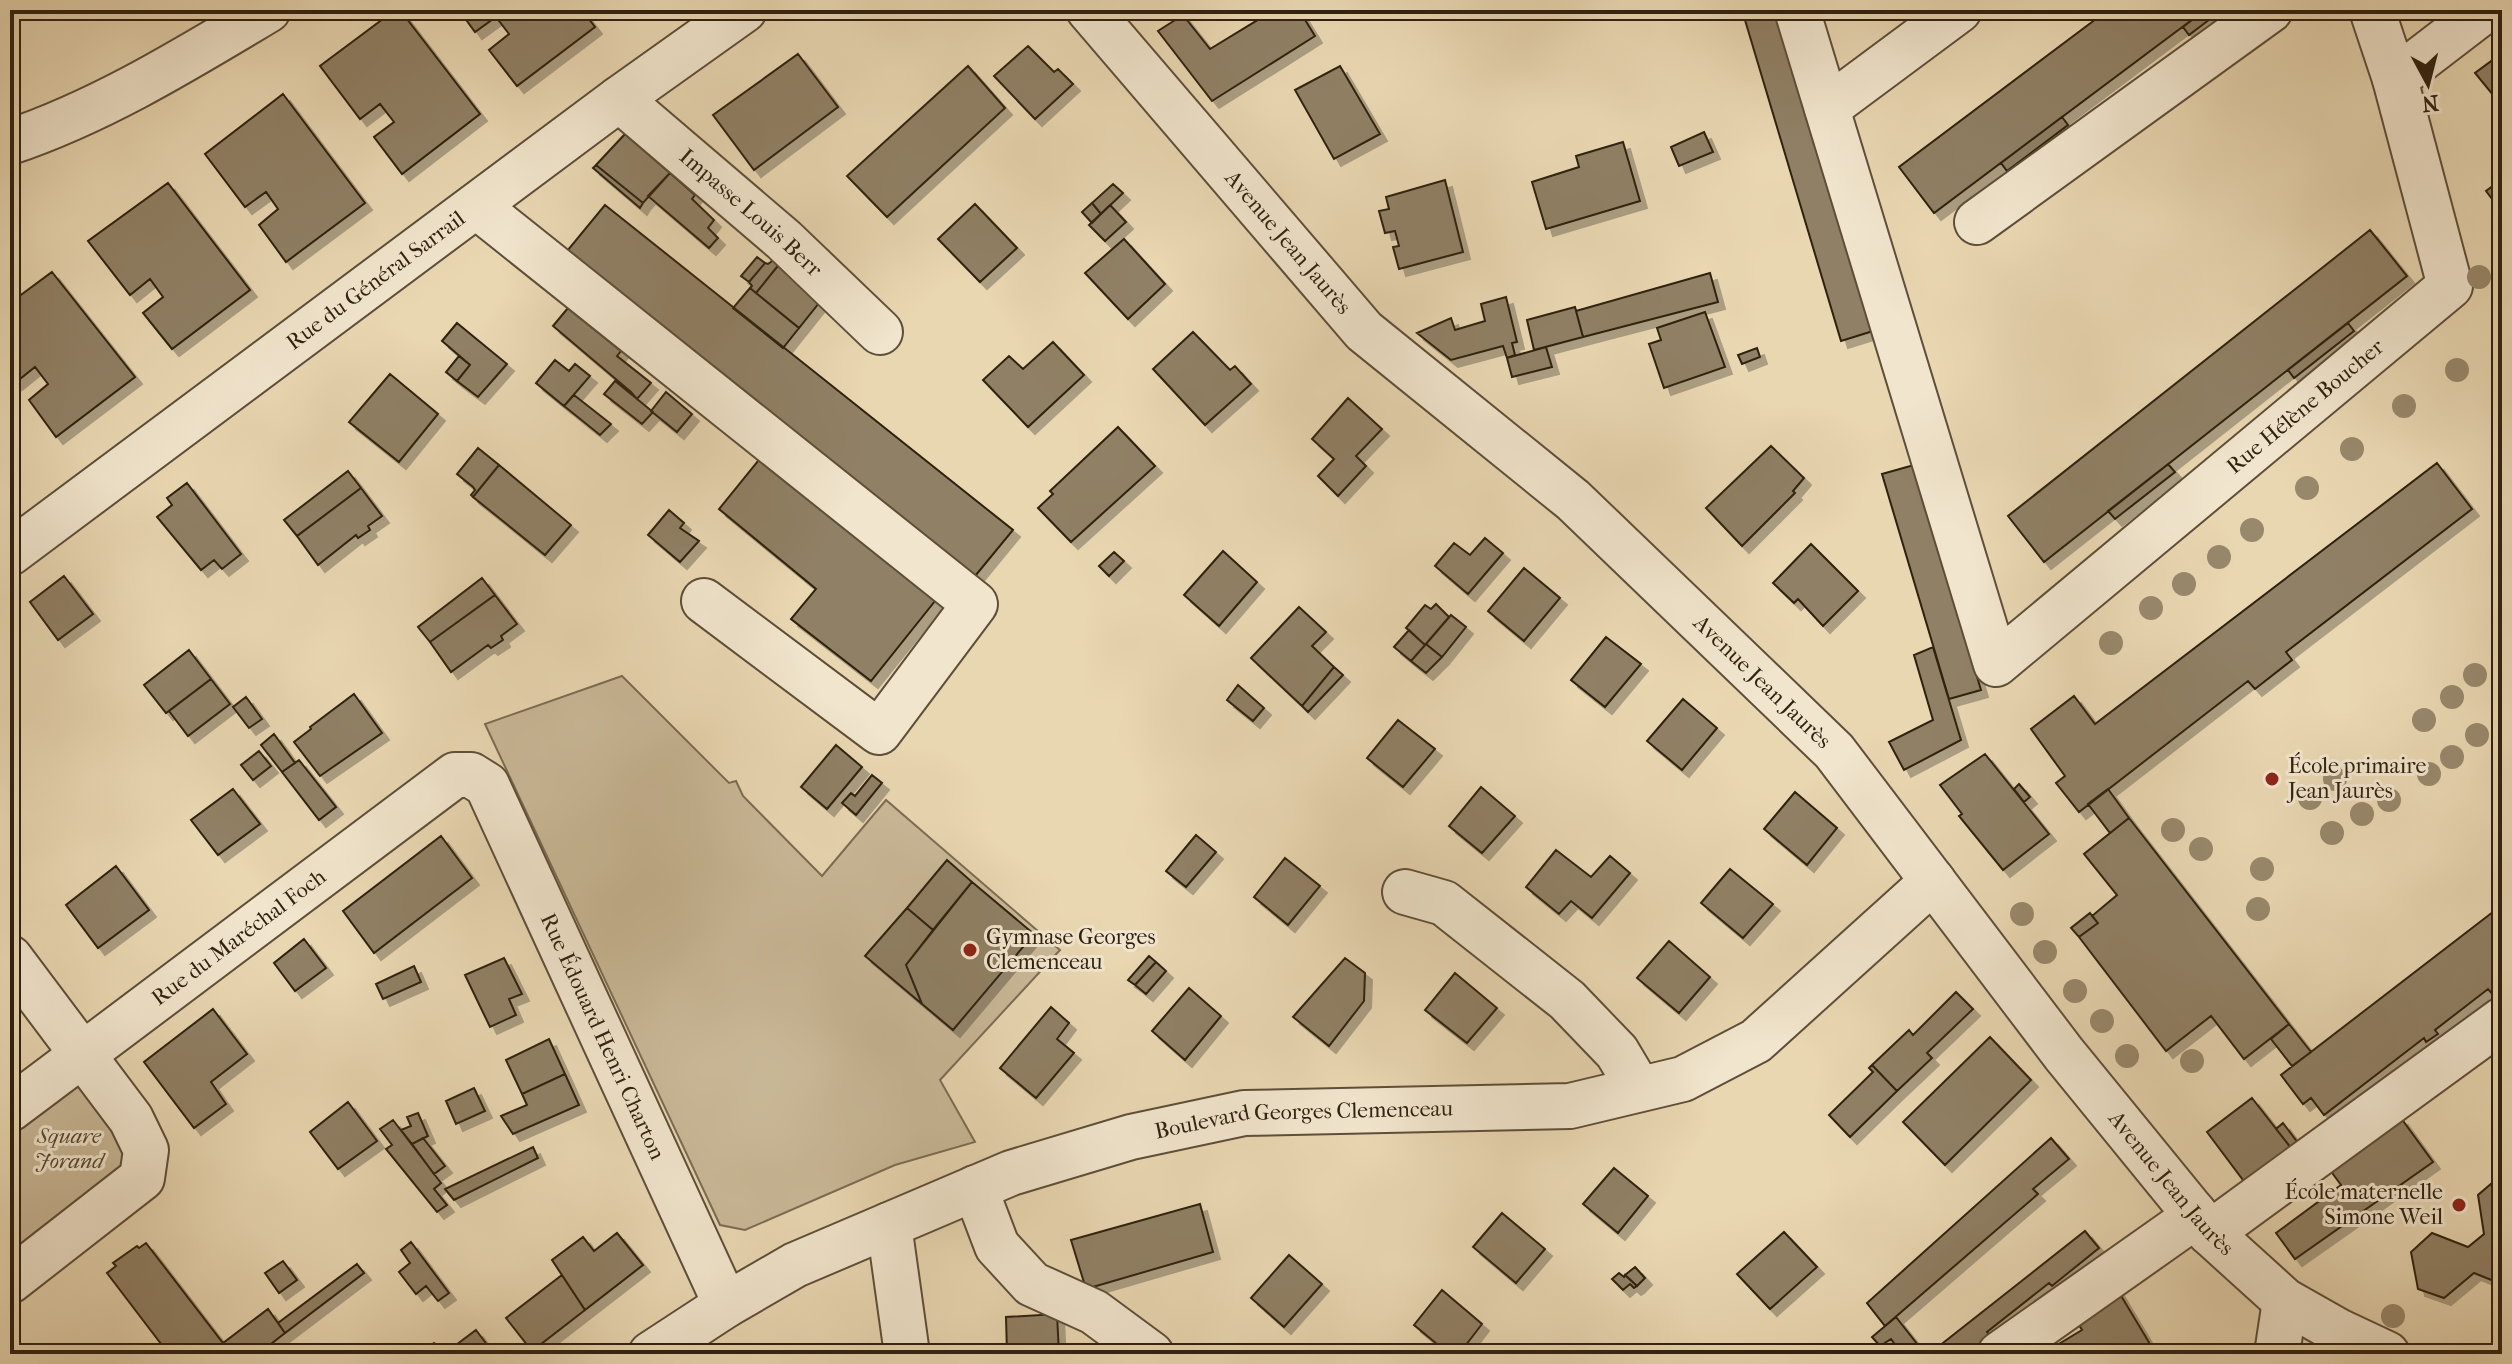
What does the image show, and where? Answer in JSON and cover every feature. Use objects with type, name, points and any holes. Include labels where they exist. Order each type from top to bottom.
[{"type":"street","points":[[10,142],[46,130],[124,92],[268,10]]},
{"type":"street","name":"Rue du Général Sarrail","points":[[10,553],[619,99],[744,10]]},
{"type":"street","points":[[1797,10],[1827,108],[1959,10]]},
{"type":"street","points":[[1977,222],[2270,10]]},
{"type":"street","name":"Rue Hélène Boucher","points":[[1827,108],[1996,664],[2450,286],[2395,79],[2372,10]]},
{"type":"street","points":[[2395,79],[2485,10]]},
{"type":"street","name":"Avenue Jean Jaurès","points":[[1101,16],[1364,331],[1573,500],[1834,751],[2064,1054],[2202,1223],[2285,1301],[2387,1354]]},
{"type":"street","name":"Impasse Louis Berr","points":[[619,99],[784,240],[880,332]]},
{"type":"street","points":[[479,205],[500,225],[975,604],[879,732],[704,601]]},
{"type":"street","name":"Rue du Maréchal Foch","points":[[10,1109],[455,775],[471,775]]},
{"type":"street","name":"Rue Édouard Henri Charton","points":[[471,775],[487,785],[726,1305]]},
{"type":"street","name":"Boulevard Georges Clemenceau","points":[[651,1354],[795,1265],[1011,1173],[1131,1137],[1244,1113],[1570,1106],[1683,1079],[1756,1041],[1933,881]]},
{"type":"street","points":[[1405,892],[1444,903],[1567,1000],[1617,1052],[1639,1089]]},
{"type":"street","points":[[10,958],[131,1119],[146,1150],[142,1178],[10,1281]]},
{"type":"street","points":[[2000,1354],[2180,1227],[2202,1223],[2502,1020]]},
{"type":"street","points":[[975,1188],[997,1246],[1032,1284],[1094,1312],[1151,1354]]},
{"type":"street","points":[[889,1225],[907,1354]]},
{"type":"street","points":[[2277,1354],[2285,1301]]},
{"type":"green space","points":[[622,676],[729,783],[736,781],[743,796],[822,876],[886,800],[1060,950],[940,1080],[975,1142],[895,1165],[745,1230],[720,1225],[485,724]]},
{"type":"green space","name":"Square Jorand","points":[[73,1085],[97,1093],[129,1164],[10,1257],[10,1127]]},
{"type":"building","points":[[395,10],[400,10],[480,114],[402,174],[374,137],[394,122],[380,104],[360,119],[320,66]]},
{"type":"building","points":[[459,10],[582,10],[595,27],[517,86],[489,50],[509,34],[496,17],[475,32]]},
{"type":"building","points":[[1274,10],[1299,10],[1315,36],[1212,101],[1158,31],[1183,15],[1210,49]]},
{"type":"building","points":[[1742,10],[1777,10],[1873,331],[1841,341]]},
{"type":"building","points":[[2108,10],[2205,10],[1934,213],[1899,167]]},
{"type":"building","points":[[2205,10],[2222,10],[2189,35],[2183,27]]},
{"type":"building","points":[[1028,46],[1054,72],[1058,69],[1073,84],[1035,119],[994,76]]},
{"type":"building","points":[[2502,53],[2502,106],[2475,73]]},
{"type":"building","points":[[798,54],[838,107],[754,170],[713,115]]},
{"type":"building","points":[[968,66],[1005,108],[887,217],[847,176]]},
{"type":"building","points":[[1340,66],[1380,134],[1334,159],[1295,90]]},
{"type":"building","points":[[283,94],[365,203],[286,262],[259,225],[278,209],[266,192],[245,207],[205,154]]},
{"type":"building","points":[[2062,117],[2068,125],[2007,171],[2001,163]]},
{"type":"building","points":[[1704,132],[1713,152],[1679,166],[1671,147]]},
{"type":"building","points":[[625,134],[670,173],[643,203],[596,165]]},
{"type":"building","points":[[1623,142],[1640,201],[1546,229],[1532,182],[1579,167],[1576,156]]},
{"type":"building","points":[[596,165],[643,203],[640,208],[593,168]]},
{"type":"building","points":[[670,173],[695,195],[692,199],[714,220],[708,228],[718,238],[709,248],[648,196]]},
{"type":"building","points":[[2502,179],[2502,212],[2486,191]]},
{"type":"building","points":[[1445,180],[1463,252],[1399,269],[1393,247],[1399,246],[1395,231],[1385,233],[1379,211],[1389,209],[1386,197]]},
{"type":"building","points":[[168,183],[250,290],[172,349],[143,313],[163,297],[150,279],[130,295],[88,241]]},
{"type":"building","points":[[1113,184],[1123,193],[1101,214],[1092,203]]},
{"type":"building","points":[[1092,203],[1101,214],[1092,223],[1082,212]]},
{"type":"building","points":[[975,204],[1017,248],[980,282],[938,239]]},
{"type":"building","points":[[605,205],[1013,530],[971,581],[563,256]]},
{"type":"building","points":[[1110,205],[1126,222],[1105,241],[1089,225]]},
{"type":"building","points":[[2370,230],[2407,276],[2044,562],[2008,516]]},
{"type":"building","points":[[1124,239],[1165,284],[1128,319],[1085,273]]},
{"type":"building","points":[[757,257],[765,263],[749,282],[741,276]]},
{"type":"building","points":[[776,258],[781,262],[756,293],[749,282],[765,263]]},
{"type":"building","points":[[781,262],[823,298],[799,328],[756,293]]},
{"type":"building","points":[[52,272],[135,377],[56,437],[29,400],[48,384],[35,367],[15,383],[10,377],[10,303]]},
{"type":"building","points":[[1710,273],[1718,302],[1583,337],[1576,311]]},
{"type":"building","points":[[750,288],[799,328],[783,348],[733,308]]},
{"type":"building","points":[[1506,297],[1517,342],[1512,343],[1515,355],[1507,358],[1503,346],[1451,360],[1417,333],[1451,318],[1455,330],[1485,321],[1481,304]]},
{"type":"building","points":[[1575,307],[1583,337],[1534,350],[1527,320]]},
{"type":"building","points":[[568,308],[621,351],[617,356],[651,383],[637,399],[553,326]]},
{"type":"building","points":[[1705,312],[1725,367],[1664,388],[1649,344],[1661,340],[1657,328]]},
{"type":"building","points":[[457,323],[507,364],[478,397],[457,381],[470,365],[442,341]]},
{"type":"building","points":[[2348,323],[2354,331],[2294,378],[2288,370]]},
{"type":"building","points":[[1193,332],[1230,370],[1235,366],[1251,384],[1205,425],[1153,369]]},
{"type":"building","points":[[1053,342],[1084,375],[1028,427],[983,380],[1009,356],[1023,369]]},
{"type":"building","points":[[1546,347],[1552,367],[1512,377],[1507,358]]},
{"type":"building","points":[[1757,348],[1760,357],[1742,364],[1738,355]]},
{"type":"building","points":[[459,356],[470,365],[457,381],[446,372]]},
{"type":"building","points":[[555,360],[569,371],[575,364],[590,376],[564,406],[536,383]]},
{"type":"building","points":[[390,374],[438,414],[399,462],[349,422]]},
{"type":"building","points":[[615,381],[653,412],[642,424],[604,394]]},
{"type":"building","points":[[666,392],[692,414],[677,432],[651,411]]},
{"type":"building","points":[[574,395],[611,424],[600,435],[564,406]]},
{"type":"building","points":[[1348,398],[1382,429],[1356,456],[1366,466],[1338,496],[1318,476],[1334,459],[1312,439]]},
{"type":"building","points":[[1118,427],[1155,466],[1071,542],[1038,508],[1053,494],[1050,491]]},
{"type":"building","points":[[1771,446],[1804,478],[1793,491],[1795,493],[1742,546],[1706,508]]},
{"type":"building","points":[[478,448],[499,465],[473,497],[473,487],[457,474]]},
{"type":"building","points":[[767,450],[939,596],[871,681],[791,619],[816,589],[719,509]]},
{"type":"building","points":[[2437,463],[2472,509],[2286,652],[2292,660],[2255,689],[2248,681],[2079,812],[2056,783],[2065,776],[2031,729],[2074,696],[2095,724]]},
{"type":"building","points":[[2168,464],[2175,472],[2115,519],[2108,511]]},
{"type":"building","points":[[499,465],[571,525],[545,555],[473,497]]},
{"type":"building","points":[[1914,465],[1981,690],[1949,699],[1882,474]]},
{"type":"building","points":[[348,471],[361,488],[297,536],[284,520]]},
{"type":"building","points":[[187,483],[241,554],[222,569],[214,560],[201,570],[157,517],[172,505],[167,498]]},
{"type":"building","points":[[361,488],[382,516],[368,526],[370,530],[358,538],[356,535],[318,565],[297,536]]},
{"type":"building","points":[[669,510],[684,523],[680,528],[699,541],[680,562],[648,535]]},
{"type":"building","points":[[1485,538],[1503,553],[1468,594],[1435,566],[1454,543],[1470,555]]},
{"type":"building","points":[[1811,544],[1858,591],[1823,626],[1798,599],[1794,603],[1773,583]]},
{"type":"building","points":[[1223,551],[1257,582],[1219,626],[1184,595]]},
{"type":"building","points":[[1114,552],[1124,561],[1109,576],[1099,566]]},
{"type":"building","points":[[1524,568],[1560,598],[1524,641],[1488,611]]},
{"type":"building","points":[[64,576],[93,614],[58,640],[30,602]]},
{"type":"building","points":[[482,578],[495,595],[430,642],[418,627]]},
{"type":"building","points":[[495,595],[517,624],[501,636],[503,640],[491,648],[488,645],[451,672],[430,642]]},
{"type":"building","points":[[1436,604],[1449,617],[1425,645],[1406,628],[1425,605],[1431,609]]},
{"type":"building","points":[[1299,607],[1326,632],[1312,646],[1334,667],[1302,706],[1251,658]]},
{"type":"building","points":[[1451,615],[1466,627],[1442,657],[1426,644]]},
{"type":"building","points":[[1409,630],[1425,645],[1411,661],[1394,647]]},
{"type":"building","points":[[1606,637],[1641,664],[1605,707],[1571,680]]},
{"type":"building","points":[[1426,644],[1442,657],[1426,673],[1411,661]]},
{"type":"building","points":[[1933,647],[1961,740],[1904,770],[1889,742],[1933,720],[1914,655]]},
{"type":"building","points":[[189,650],[211,679],[166,713],[144,685]]},
{"type":"building","points":[[1334,667],[1343,675],[1308,712],[1302,706]]},
{"type":"building","points":[[211,679],[230,704],[188,736],[169,711]]},
{"type":"building","points":[[1238,685],[1264,708],[1253,721],[1227,700]]},
{"type":"building","points":[[354,694],[382,733],[320,776],[294,742]]},
{"type":"building","points":[[246,697],[262,719],[249,728],[233,707]]},
{"type":"building","points":[[1683,699],[1717,728],[1682,770],[1647,741]]},
{"type":"building","points":[[1398,720],[1435,749],[1403,787],[1367,758]]},
{"type":"building","points":[[274,734],[295,763],[282,772],[261,745]]},
{"type":"building","points":[[836,745],[862,767],[827,809],[801,787]]},
{"type":"building","points":[[259,751],[271,766],[253,780],[241,765]]},
{"type":"building","points":[[1985,754],[2049,834],[2003,870],[1959,816],[1962,814],[1940,785]]},
{"type":"building","points":[[299,760],[336,807],[319,820],[282,772]]},
{"type":"building","points":[[872,775],[882,783],[856,815],[842,803],[851,793],[855,796]]},
{"type":"building","points":[[2019,784],[2030,797],[2024,802],[2014,789]]},
{"type":"building","points":[[1481,787],[1515,816],[1482,853],[1449,826]]},
{"type":"building","points":[[233,789],[260,824],[218,855],[191,820]]},
{"type":"building","points":[[2108,789],[2129,818],[2110,833],[2088,804]]},
{"type":"building","points":[[1795,792],[1837,828],[1807,865],[1764,829]]},
{"type":"building","points":[[2129,818],[2289,1024],[2244,1059],[2211,1016],[2166,1051],[2079,937],[2098,923],[2092,916],[2117,895],[2084,854]]},
{"type":"building","points":[[1196,835],[1216,852],[1186,887],[1166,871]]},
{"type":"building","points":[[441,836],[472,878],[374,953],[343,911]]},
{"type":"building","points":[[1556,850],[1591,877],[1610,856],[1630,873],[1592,918],[1571,901],[1559,914],[1526,887]]},
{"type":"building","points":[[1285,858],[1320,886],[1288,925],[1254,897]]},
{"type":"building","points":[[947,860],[972,882],[933,930],[907,908]]},
{"type":"building","points":[[116,866],[149,910],[98,948],[66,905]]},
{"type":"building","points":[[1730,869],[1773,904],[1743,938],[1701,903]]},
{"type":"building","name":"Gymnase Georges Clemenceau","points":[[972,882],[1034,934],[953,1030],[922,1004],[906,965]]},
{"type":"building","points":[[2502,905],[2502,992],[2495,997],[2488,989],[2435,1030],[2438,1034],[2426,1042],[2424,1038],[2324,1115],[2311,1098],[2303,1104],[2281,1075]]},
{"type":"building","points":[[907,908],[933,930],[906,965],[922,1004],[865,956]]},
{"type":"building","points":[[2090,913],[2098,923],[2079,937],[2071,928]]},
{"type":"building","points":[[304,939],[326,968],[295,991],[274,963]]},
{"type":"building","points":[[1669,941],[1710,977],[1679,1013],[1637,978]]},
{"type":"building","points":[[1149,956],[1156,962],[1135,985],[1128,980]]},
{"type":"building","points":[[504,958],[522,994],[509,999],[516,1015],[490,1027],[465,975]]},
{"type":"building","points":[[1345,958],[1365,973],[1364,1001],[1329,1046],[1293,1017]]},
{"type":"building","points":[[1156,962],[1166,971],[1146,994],[1135,985]]},
{"type":"building","points":[[414,966],[421,982],[383,999],[376,984]]},
{"type":"building","points":[[1455,973],[1497,1008],[1467,1043],[1425,1010]]},
{"type":"building","points":[[1189,988],[1221,1016],[1185,1060],[1152,1031]]},
{"type":"building","points":[[1956,992],[1973,1009],[1927,1053],[1932,1058],[1897,1091],[1872,1065],[1909,1030],[1913,1035]]},
{"type":"building","points":[[1051,1007],[1069,1023],[1057,1039],[1074,1053],[1036,1098],[1000,1068]]},
{"type":"building","points":[[213,1009],[247,1054],[211,1082],[226,1104],[194,1128],[144,1062]]},
{"type":"building","points":[[2289,1024],[2311,1052],[2292,1066],[2271,1039]]},
{"type":"building","points":[[1990,1037],[2031,1080],[1945,1165],[1903,1122]]},
{"type":"building","points":[[549,1039],[565,1074],[522,1094],[506,1060]]},
{"type":"building","points":[[1872,1065],[1897,1091],[1850,1137],[1829,1115],[1873,1072],[1869,1068]]},
{"type":"building","points":[[565,1074],[579,1105],[513,1134],[501,1116],[527,1105],[522,1094]]},
{"type":"building","points":[[474,1088],[485,1111],[456,1124],[446,1101]]},
{"type":"building","points":[[2252,1098],[2295,1153],[2249,1188],[2207,1132]]},
{"type":"building","points":[[348,1102],[377,1141],[338,1169],[310,1132]]},
{"type":"building","points":[[418,1113],[428,1136],[412,1144],[401,1130],[411,1126],[407,1117]]},
{"type":"building","points":[[2401,1118],[2433,1162],[2295,1259],[2276,1233],[2341,1185],[2330,1170]]},
{"type":"building","points":[[393,1120],[441,1183],[434,1189],[447,1205],[437,1212],[386,1149],[392,1145],[380,1129]]},
{"type":"building","points":[[2283,1123],[2301,1147],[2295,1153],[2276,1129]]},
{"type":"building","points":[[423,1138],[445,1166],[434,1174],[412,1144]]},
{"type":"building","points":[[2051,1138],[2069,1159],[2033,1189],[2038,1194],[1885,1326],[1867,1303]]},
{"type":"building","points":[[533,1147],[538,1158],[454,1200],[445,1189]]},
{"type":"building","points":[[2502,1149],[2502,1320],[2494,1281],[2474,1273],[2444,1298],[2418,1289],[2411,1252],[2432,1233],[2468,1247],[2484,1234],[2478,1195],[2499,1177],[2495,1155]]},
{"type":"building","points":[[1614,1168],[1648,1196],[1618,1233],[1583,1204]]},
{"type":"building","points":[[1200,1204],[1213,1252],[1086,1289],[1071,1240]]},
{"type":"building","points":[[1502,1213],[1545,1249],[1516,1283],[1473,1247]]},
{"type":"building","points":[[2085,1231],[2099,1248],[1987,1332],[1993,1339],[1972,1354],[1929,1354]]},
{"type":"building","points":[[1784,1232],[1817,1267],[1770,1309],[1737,1274]]},
{"type":"building","points":[[617,1233],[643,1265],[585,1310],[552,1260],[583,1237],[594,1251]]},
{"type":"building","points":[[411,1242],[449,1293],[438,1301],[426,1286],[416,1294],[399,1272],[410,1263],[401,1250]]},
{"type":"building","points":[[146,1243],[223,1343],[268,1309],[285,1333],[258,1354],[168,1353],[107,1273],[116,1266],[113,1263]]},
{"type":"building","points":[[1289,1255],[1322,1284],[1284,1327],[1251,1298]]},
{"type":"building","points":[[283,1261],[297,1280],[279,1293],[265,1273]]},
{"type":"building","points":[[357,1264],[364,1273],[285,1333],[278,1323]]},
{"type":"building","points":[[1635,1267],[1645,1278],[1637,1286],[1625,1275]]},
{"type":"building","points":[[1619,1273],[1637,1286],[1634,1288],[1630,1284],[1623,1290],[1612,1279]]},
{"type":"building","points":[[562,1275],[585,1310],[532,1351],[506,1318]]},
{"type":"building","points":[[2117,1289],[2156,1354],[2042,1354],[2082,1330],[2073,1315]]},
{"type":"building","points":[[1442,1290],[1482,1324],[1459,1354],[1449,1354],[1414,1325]]},
{"type":"building","points":[[1057,1314],[1059,1354],[1007,1354],[1006,1317]]},
{"type":"building","points":[[1896,1317],[1925,1354],[1902,1354],[1891,1339],[1880,1346],[1872,1337]]},
{"type":"building","points":[[476,1330],[494,1354],[444,1354]]},
{"type":"building","points":[[434,1343],[444,1354],[418,1354]]},
{"type":"place","name":"École primaire Jean Jaurès","points":[[2272,779]]},
{"type":"place","name":"Gymnase Georges Clemenceau","points":[[970,950]]},
{"type":"place","name":"École maternelle Simone Weil","points":[[2459,1205]]}]
